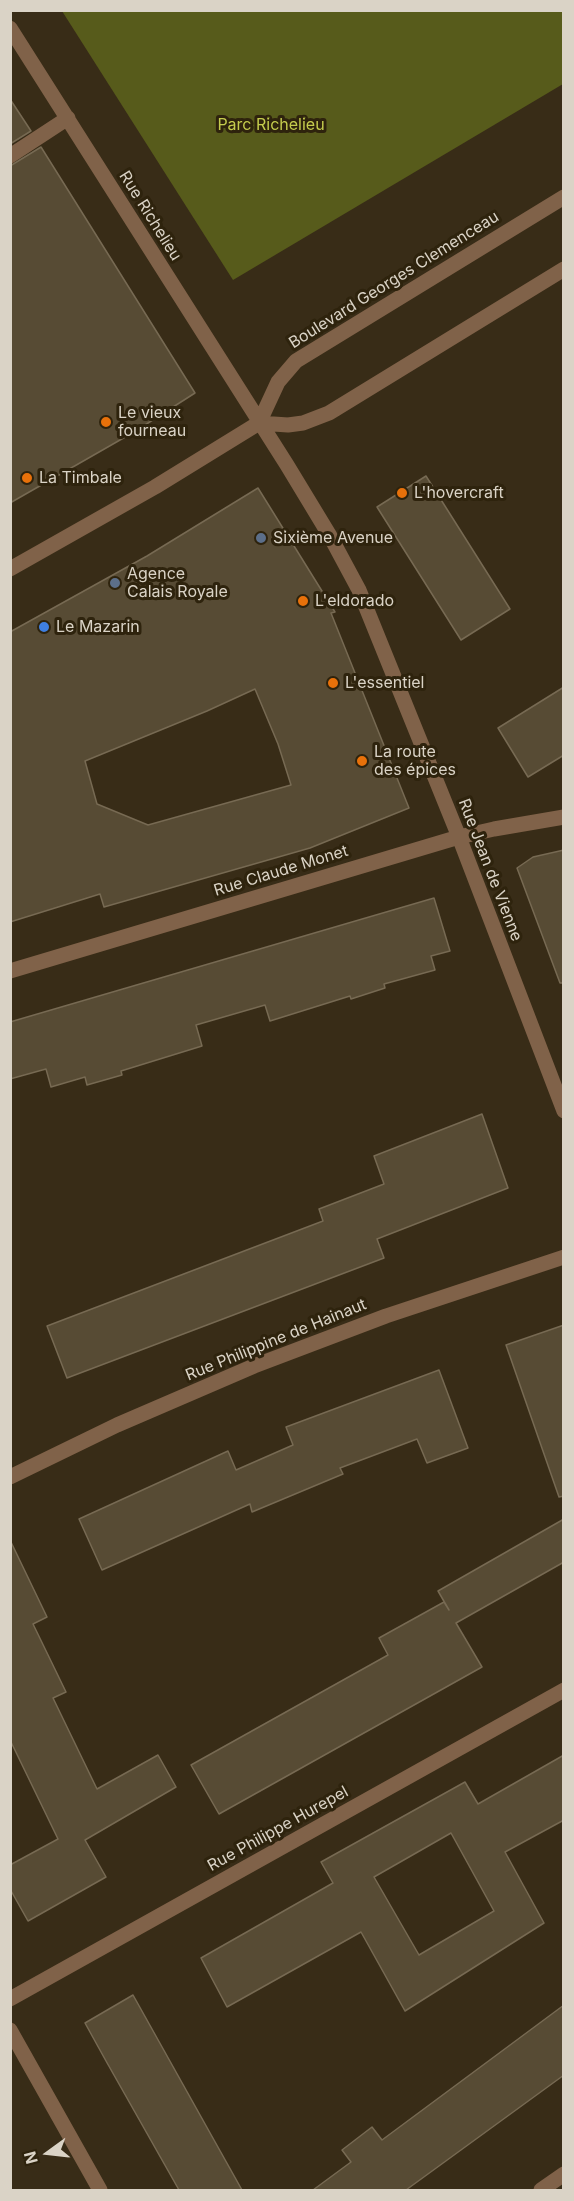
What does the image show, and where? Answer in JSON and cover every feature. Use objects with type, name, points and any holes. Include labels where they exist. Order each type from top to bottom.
[{"type":"street","name":"Rue Richelieu","points":[[10,28],[259,423]]},
{"type":"street","points":[[10,156],[68,118]]},
{"type":"street","name":"Boulevard Georges Clemenceau","points":[[259,423],[278,382],[296,361],[564,197]]},
{"type":"street","points":[[10,569],[155,487],[259,423],[295,424],[329,413],[564,269]]},
{"type":"street","name":"Rue Jean de Vienne","points":[[259,423],[330,536],[359,590],[459,837],[564,1111]]},
{"type":"street","name":"Rue Claude Monet","points":[[10,971],[459,837],[564,818]]},
{"type":"street","name":"Rue Philippine de Hainaut","points":[[10,1477],[117,1425],[254,1366],[386,1316],[564,1257]]},
{"type":"street","name":"Rue Philippe Hurepel","points":[[10,1999],[564,1690]]},
{"type":"street","points":[[10,2030],[100,2190]]},
{"type":"street","points":[[541,2190],[564,2174]]},
{"type":"green space","name":"Parc Richelieu","points":[[62,11],[563,11],[563,84],[233,280]]},
{"type":"building","points":[[10,99],[31,131],[10,144]]},
{"type":"building","points":[[41,147],[195,393],[134,432],[10,503],[10,166]]},
{"type":"building","points":[[426,476],[510,609],[461,640],[377,507]]},
{"type":"building","points":[[258,488],[335,612],[331,613],[409,808],[310,848],[104,907],[100,894],[10,922],[10,632],[147,556]],"holes":[[[255,689],[278,744],[291,785],[148,825],[97,804],[85,761]]]},
{"type":"building","points":[[564,687],[564,755],[528,777],[498,728]]},
{"type":"building","points":[[564,850],[564,983],[560,983],[517,868],[533,857]]},
{"type":"building","points":[[434,898],[450,951],[431,956],[435,970],[384,984],[385,988],[351,999],[350,996],[270,1021],[265,1005],[196,1025],[202,1046],[121,1071],[122,1075],[87,1085],[85,1077],[51,1087],[46,1069],[10,1079],[10,1022]]},
{"type":"building","points":[[482,1114],[508,1188],[377,1239],[384,1258],[67,1378],[47,1326],[323,1221],[319,1209],[384,1184],[374,1156]]},
{"type":"building","points":[[564,1325],[564,1496],[559,1497],[506,1345]]},
{"type":"building","points":[[439,1370],[468,1448],[427,1463],[417,1439],[340,1468],[343,1474],[252,1512],[250,1504],[102,1570],[79,1519],[228,1451],[236,1470],[293,1445],[286,1427]]},
{"type":"building","points":[[564,1519],[564,1562],[456,1623],[482,1667],[219,1814],[191,1765],[388,1655],[379,1638],[444,1602],[449,1610],[438,1591]]},
{"type":"building","points":[[10,1540],[47,1617],[33,1624],[66,1692],[53,1698],[97,1789],[158,1755],[176,1787],[85,1840],[106,1877],[28,1921],[10,1889],[10,1865],[58,1839],[10,1740]]},
{"type":"building","points":[[564,1755],[564,1820],[505,1852],[544,1923],[405,2011],[361,1932],[227,2007],[201,1958],[333,1883],[321,1862],[465,1782],[478,1804]],"holes":[[[451,1833],[494,1911],[419,1955],[374,1877]]]},
{"type":"building","points":[[133,1995],[242,2190],[179,2190],[106,2061],[85,2023]]},
{"type":"building","points":[[564,2005],[564,2075],[406,2190],[313,2190],[351,2162],[342,2150],[372,2127],[382,2140]]},
{"type":"place","name":"Le vieux fourneau","points":[[106,422]]},
{"type":"place","name":"La Timbale","points":[[27,478]]},
{"type":"place","name":"L'hovercraft","points":[[402,493]]},
{"type":"place","name":"Sixième Avenue","points":[[261,538]]},
{"type":"place","name":"Agence Calais Royale","points":[[115,583]]},
{"type":"place","name":"L'eldorado","points":[[303,601]]},
{"type":"place","name":"Le Mazarin","points":[[44,627]]},
{"type":"place","name":"L'essentiel","points":[[333,683]]},
{"type":"place","name":"La route des épices","points":[[362,761]]}]
